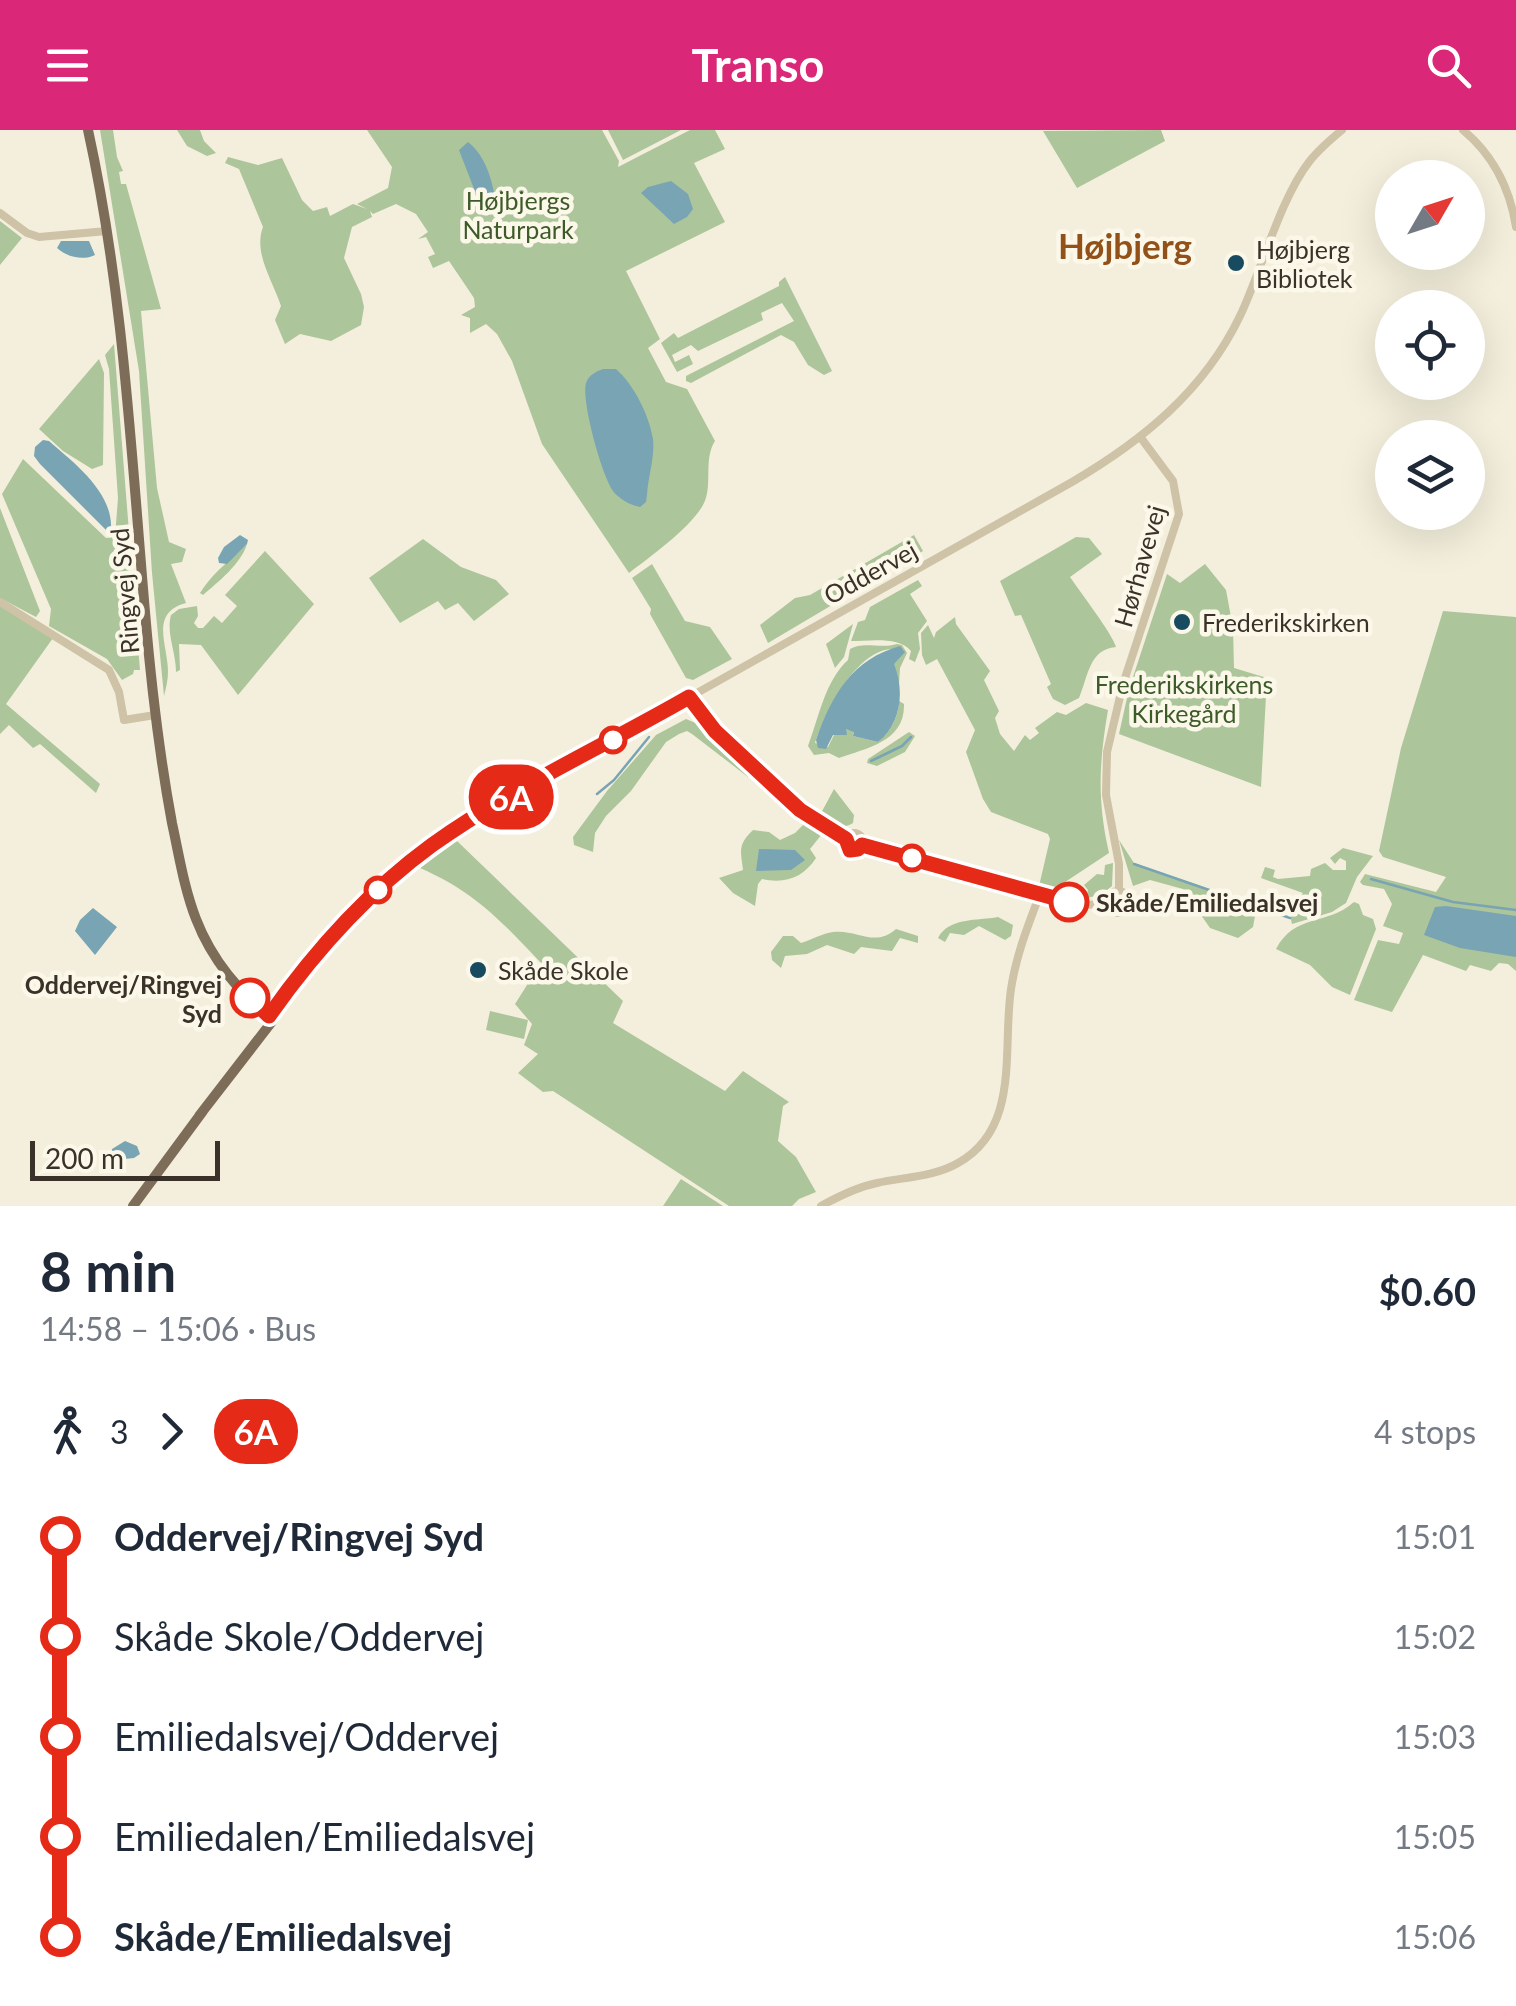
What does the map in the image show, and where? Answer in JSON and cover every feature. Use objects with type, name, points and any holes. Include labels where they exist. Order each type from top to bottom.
[{"type":"main road","name":"Ringvej Syd","points":[[88,130],[108,231],[125,356],[156,715],[180,862],[198,923],[221,965],[243,992],[272,1017]]},
{"type":"main road","name":"Oddervej","points":[[133,1206],[272,1017]]},
{"type":"street","name":"Oddervej","points":[[272,1017],[318,956],[378,890],[432,846],[494,806],[1072,482],[1141,438],[1182,399],[1219,352],[1238,321],[1300,176],[1342,130]]},
{"type":"street","points":[[1463,130],[1488,155],[1501,176],[1516,227]]},
{"type":"street","points":[[0,213],[26,233],[39,237],[108,231]]},
{"type":"street","name":"Hørhavevej","points":[[1119,892],[1119,864],[1106,795],[1108,747],[1120,696],[1179,514],[1173,482],[1141,438]]},
{"type":"street","points":[[0,602],[109,670],[119,692],[124,720],[156,715]]},
{"type":"street","points":[[689,697],[710,726],[810,817],[846,839],[850,850],[862,845],[1082,905],[1107,904],[1116,913],[1126,909],[1128,898],[1119,892],[1110,895],[1107,904]]},
{"type":"street","points":[[821,1206],[860,1187],[942,1171],[965,1160],[986,1139],[1003,1101],[1007,1016],[1014,968],[1040,894]]},
{"type":"green space","points":[[100,130],[113,130],[123,171],[119,172],[121,184],[126,184],[161,309],[141,311],[157,488],[169,542],[186,549],[182,562],[171,564],[186,603],[168,614],[164,622],[168,672],[164,696],[139,371]]},
{"type":"green space","points":[[177,130],[200,130],[216,153],[207,156],[187,146]]},
{"type":"green space","name":"Højbjergs Naturpark","points":[[367,130],[602,130],[619,161],[618,167],[690,130],[715,130],[725,149],[694,163],[725,222],[626,271],[660,339],[648,348],[666,382],[687,389],[715,441],[709,456],[707,496],[681,531],[629,573],[542,444],[512,361],[497,334],[486,324],[470,333],[470,318],[461,315],[475,307],[474,298],[449,261],[433,268],[428,257],[435,254],[426,237],[418,239],[428,232],[416,214],[396,204],[373,214],[370,211],[372,217],[352,227],[344,258],[361,294],[361,325],[331,341],[300,334],[285,344],[275,320],[281,306],[260,247],[263,227],[239,169],[225,163],[228,157],[258,165],[282,158],[302,200],[313,211],[327,207],[330,216],[353,204],[367,209],[357,204],[388,188],[392,167]]},
{"type":"green space","points":[[608,130],[681,130],[623,160]]},
{"type":"green space","points":[[1161,130],[1165,141],[1077,188],[1043,131]]},
{"type":"green space","points":[[0,221],[22,238],[0,265]]},
{"type":"green space","points":[[785,277],[832,371],[824,375],[808,365],[794,342],[781,335],[691,383],[686,381],[686,376],[794,321],[782,303],[761,313],[763,320],[698,351],[691,345],[672,355],[675,362],[689,355],[693,364],[677,372],[661,343],[674,333],[678,338],[779,286]]},
{"type":"green space","points":[[114,344],[140,670],[122,680],[107,659],[49,626],[51,609],[2,494],[23,459],[106,538],[115,537],[118,498],[105,355]]},
{"type":"green space","points":[[99,359],[104,373],[103,465],[92,469],[63,451],[39,429]]},
{"type":"green space","points":[[0,508],[40,611],[36,617],[0,598]]},
{"type":"green space","points":[[914,535],[923,551],[768,643],[760,625],[795,598],[810,595]]},
{"type":"green space","points":[[1076,537],[1089,538],[1102,554],[1070,577],[1116,647],[1095,658],[1079,698],[1065,705],[1053,699],[1047,687],[1051,684],[1021,615],[1015,616],[1000,581]]},
{"type":"green space","points":[[423,539],[461,567],[496,580],[509,594],[474,621],[458,603],[445,610],[438,601],[400,623],[369,578]]},
{"type":"green space","points":[[247,544],[228,572],[203,595],[200,593],[217,572]]},
{"type":"green space","points":[[265,551],[314,604],[238,695],[201,645],[179,644],[180,670],[176,672],[171,615],[179,609],[197,606],[194,623],[198,628],[214,616],[222,623],[237,606],[225,595]]},
{"type":"green space","points":[[652,564],[685,621],[710,627],[732,659],[693,680],[686,678],[632,578]]},
{"type":"green space","name":"Frederikskirkens Kirkegård","points":[[1205,564],[1226,590],[1233,628],[1234,668],[1267,678],[1261,787],[1119,734],[1129,689],[1167,574],[1180,583]]},
{"type":"green space","points":[[918,580],[922,586],[910,594],[927,621],[918,633],[920,649],[915,662],[909,659],[911,651],[899,643],[851,641],[858,622],[865,620],[870,607]]},
{"type":"green space","points":[[0,606],[53,638],[6,704],[100,784],[96,793],[40,744],[33,748],[9,725],[0,734]]},
{"type":"green space","points":[[1443,611],[1516,617],[1516,971],[1499,963],[1491,971],[1470,965],[1466,971],[1423,955],[1392,1012],[1354,1000],[1378,940],[1399,944],[1403,933],[1383,926],[1392,904],[1384,889],[1360,882],[1365,874],[1436,892],[1446,877],[1383,857],[1379,851],[1401,748]]},
{"type":"green space","points":[[955,617],[990,671],[984,680],[999,711],[995,718],[1000,734],[1014,751],[1025,735],[1030,740],[1039,733],[1035,728],[1057,712],[1066,715],[1086,703],[1108,710],[1101,781],[1109,853],[1053,890],[1039,886],[1048,834],[991,812],[966,752],[975,730],[937,659],[926,665],[922,655],[921,633],[928,625],[934,638]]},
{"type":"green space","points":[[853,624],[844,657],[835,668],[826,644]]},
{"type":"green space","points":[[902,645],[907,653],[900,668],[899,685],[893,664],[904,650],[888,649],[874,655],[860,665],[837,695],[815,743],[828,747],[834,735],[847,729],[854,731],[853,736],[878,742],[893,724],[899,701],[904,704],[898,727],[882,742],[839,758],[829,753],[814,755],[808,746],[819,712],[834,678],[848,660],[850,649]]},
{"type":"green space","points":[[686,719],[698,724],[751,774],[748,777],[687,731],[679,734],[666,742],[631,791],[606,816],[595,833],[593,852],[574,845],[573,837],[607,791],[656,735]]},
{"type":"green space","points":[[909,732],[915,736],[905,752],[877,766],[867,763],[868,759]]},
{"type":"green space","points":[[834,789],[854,815],[853,823],[836,825],[820,815]]},
{"type":"green space","points":[[805,823],[822,834],[810,849],[816,858],[793,878],[762,879],[755,906],[733,893],[719,878],[743,870],[742,845],[753,830],[769,832],[780,840]]},
{"type":"green space","points":[[1119,840],[1134,863],[1257,905],[1253,927],[1238,938],[1210,928],[1183,889],[1150,880],[1133,886]]},
{"type":"green space","points":[[457,841],[623,1001],[613,1023],[725,1091],[743,1071],[789,1102],[783,1106],[778,1141],[796,1157],[816,1192],[792,1206],[729,1206],[553,1091],[543,1092],[518,1073],[538,1054],[524,1045],[532,1024],[515,1004],[541,963],[472,897],[420,868]]},
{"type":"green space","points":[[1343,848],[1373,856],[1357,877],[1346,903],[1332,912],[1292,924],[1290,915],[1303,893],[1261,878],[1265,867],[1275,870],[1273,877],[1278,879],[1310,876],[1311,869],[1325,863],[1333,870],[1346,870],[1346,861],[1340,858],[1335,864],[1330,858]]},
{"type":"green space","points":[[1113,863],[1112,886],[1101,895],[1086,898],[1088,890],[1084,885],[1097,874],[1104,875],[1105,865]]},
{"type":"green space","points":[[1354,902],[1363,915],[1373,919],[1376,929],[1350,995],[1332,987],[1310,965],[1276,949],[1292,930]]},
{"type":"green space","points":[[998,917],[1013,925],[1011,936],[1005,940],[979,926],[964,935],[950,933],[945,942],[938,938],[956,923]]},
{"type":"green space","points":[[896,929],[918,936],[918,943],[900,938],[892,951],[861,947],[854,954],[827,945],[807,954],[785,956],[781,968],[772,960],[771,952],[783,936],[793,936],[801,943],[833,932],[873,938]]},
{"type":"green space","points":[[490,1011],[528,1020],[524,1039],[486,1030]]},
{"type":"green space","points":[[681,1179],[723,1206],[663,1206]]},
{"type":"water","points":[[468,142],[486,167],[495,198],[492,200],[476,194],[459,150]]},
{"type":"water","points":[[671,181],[688,194],[693,209],[674,224],[641,193]]},
{"type":"water","points":[[61,241],[89,241],[95,255],[70,256],[57,248]]},
{"type":"water","points":[[603,369],[616,369],[629,383],[651,430],[653,446],[646,502],[640,507],[613,491],[594,438],[586,383]]},
{"type":"water","points":[[43,440],[49,441],[90,479],[106,503],[111,529],[106,530],[40,464],[34,456],[35,447]]},
{"type":"water","points":[[240,535],[248,540],[247,544],[227,564],[219,563],[224,547]]},
{"type":"water","points":[[900,646],[905,652],[894,664],[899,706],[886,735],[878,742],[853,736],[854,732],[846,729],[847,735],[833,735],[826,749],[818,748],[816,740],[822,723],[846,681],[869,660]]},
{"type":"water","points":[[759,849],[795,850],[805,860],[791,870],[756,871]]},
{"type":"water","points":[[1435,907],[1516,916],[1516,957],[1460,948],[1424,935]]},
{"type":"water","points":[[93,908],[117,927],[95,955],[75,931]]},
{"type":"water","points":[[125,1141],[137,1146],[140,1154],[115,1160],[111,1157],[112,1149]]},
{"type":"waterway","points":[[597,794],[614,780],[649,737]]},
{"type":"waterway","points":[[871,761],[902,746],[911,737]]},
{"type":"waterway","points":[[1134,864],[1290,918]]},
{"type":"waterway","points":[[1371,879],[1453,902],[1516,910]]},
{"type":"bus line","name":"6A","points":[[250,998],[269,1016],[355,913],[406,865],[494,806],[689,697],[715,731],[800,810],[846,839],[850,850],[862,845],[1069,902]]},
{"type":"place","name":"Højbjerg Bibliotek","points":[[1236,263]]},
{"type":"place","name":"Frederikskirken","points":[[1182,622]]},
{"type":"place","name":"Skåde/Emiliedalsvej","points":[[1069,902]]},
{"type":"place","name":"Skåde Skole","points":[[478,970]]},
{"type":"place","name":"Oddervej/Ringvej Syd","points":[[250,998]]},
{"type":"district","name":"Højbjerg","points":[[1125,245]]}]
